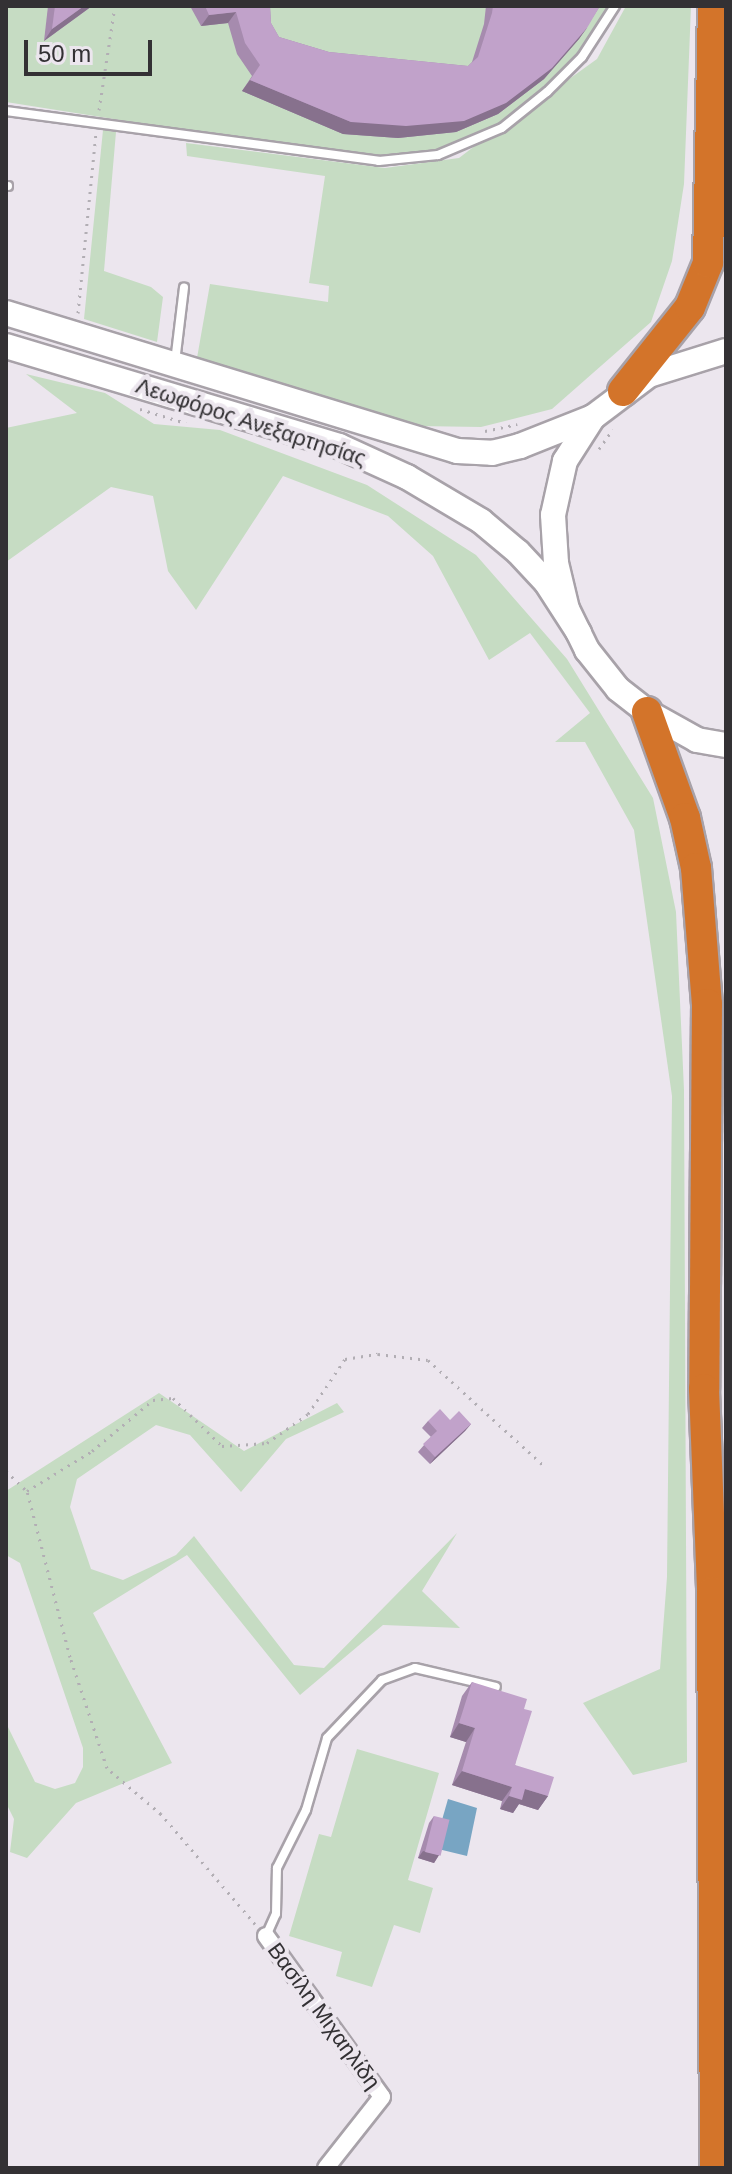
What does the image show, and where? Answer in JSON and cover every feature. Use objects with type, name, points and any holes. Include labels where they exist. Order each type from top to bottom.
[{"type":"highway","points":[[623,391],[690,307],[708,263],[713,6]]},
{"type":"highway","points":[[647,712],[688,830],[703,916],[707,990],[704,1389],[712,1592],[715,2168]]},
{"type":"main road","name":"Λεωφόρος Ανεξαρτησίας","points":[[6,313],[175,362],[457,451],[492,453],[604,421]]},
{"type":"main road","name":"Λεωφόρος Ανεξαρτησίας","points":[[6,346],[339,446],[407,477],[481,521],[518,552],[546,582],[579,633]]},
{"type":"main road","points":[[726,351],[684,361],[623,391],[604,421],[565,461],[553,515],[556,563],[579,633],[618,689],[675,729],[726,745]]},
{"type":"street","name":"Βασίλη Μιχαηλίδη","points":[[266,1936],[382,2097],[326,2168]]},
{"type":"lane","points":[[6,111],[379,161],[438,155],[502,128],[547,92],[582,57],[615,6]]},
{"type":"lane","points":[[175,362],[184,288]]},
{"type":"lane","points":[[266,1936],[276,1914],[277,1868],[306,1810],[327,1738],[382,1680],[415,1668],[496,1687]]},
{"type":"path","points":[[68,331],[77,327],[96,125],[115,6]]},
{"type":"path","points":[[134,405],[147,414],[193,423]]},
{"type":"path","points":[[595,455],[604,421]]},
{"type":"path","points":[[27,1491],[92,1451],[153,1400],[173,1398],[222,1446],[267,1443],[308,1414],[345,1359],[378,1354],[428,1360],[545,1467]]},
{"type":"path","points":[[6,1471],[27,1491],[70,1657],[107,1768],[161,1814],[266,1936]]},
{"type":"green space","points":[[6,6],[618,6],[565,82],[597,59],[626,6],[691,6],[684,184],[672,261],[651,322],[552,409],[481,427],[418,426],[197,358],[210,284],[328,302],[329,286],[309,283],[325,176],[187,156],[186,143],[385,168],[459,158],[480,142],[426,159],[361,158],[6,102]]},
{"type":"green space","points":[[103,130],[116,132],[104,271],[151,287],[163,297],[157,342],[84,319]]},
{"type":"green space","points":[[26,374],[105,393],[154,424],[220,430],[367,485],[476,555],[567,659],[653,798],[676,912],[684,1090],[687,1762],[633,1775],[583,1703],[660,1669],[667,1577],[672,1096],[634,830],[585,742],[555,742],[590,713],[530,633],[489,660],[433,556],[388,516],[283,476],[196,610],[168,571],[153,496],[111,487],[6,562],[6,428],[77,413]]},
{"type":"green space","points":[[159,1393],[244,1451],[337,1403],[344,1412],[286,1439],[241,1492],[190,1435],[156,1425],[77,1479],[70,1507],[91,1569],[123,1580],[176,1555],[194,1536],[294,1665],[324,1668],[457,1533],[422,1591],[460,1628],[383,1625],[300,1695],[187,1555],[93,1613],[172,1763],[76,1803],[27,1858],[10,1852],[14,1819],[6,1803],[6,1723],[35,1782],[55,1789],[75,1783],[83,1767],[83,1748],[20,1563],[6,1555],[6,1491]]},
{"type":"green space","points":[[357,1749],[439,1773],[408,1880],[433,1888],[420,1933],[394,1925],[372,1987],[336,1976],[342,1952],[289,1936],[319,1834],[331,1837]]},
{"type":"water","points":[[448,1799],[477,1808],[467,1856],[434,1848]]},
{"type":"building","points":[[55,6],[84,6],[52,29]]},
{"type":"building","points":[[205,6],[270,6],[271,23],[279,37],[329,52],[468,66],[478,57],[493,6],[600,6],[587,28],[552,68],[506,103],[464,121],[406,126],[351,122],[250,80],[260,65],[245,43],[236,12],[209,15]]},
{"type":"building","points":[[440,1409],[450,1420],[459,1411],[471,1424],[435,1457],[423,1444],[437,1431],[428,1421]]},
{"type":"building","points":[[472,1682],[527,1699],[524,1709],[532,1711],[515,1765],[554,1777],[548,1796],[525,1789],[522,1800],[509,1796],[512,1787],[462,1771],[475,1728],[459,1723]]},
{"type":"building","points":[[434,1816],[450,1820],[441,1856],[425,1852]]}]
